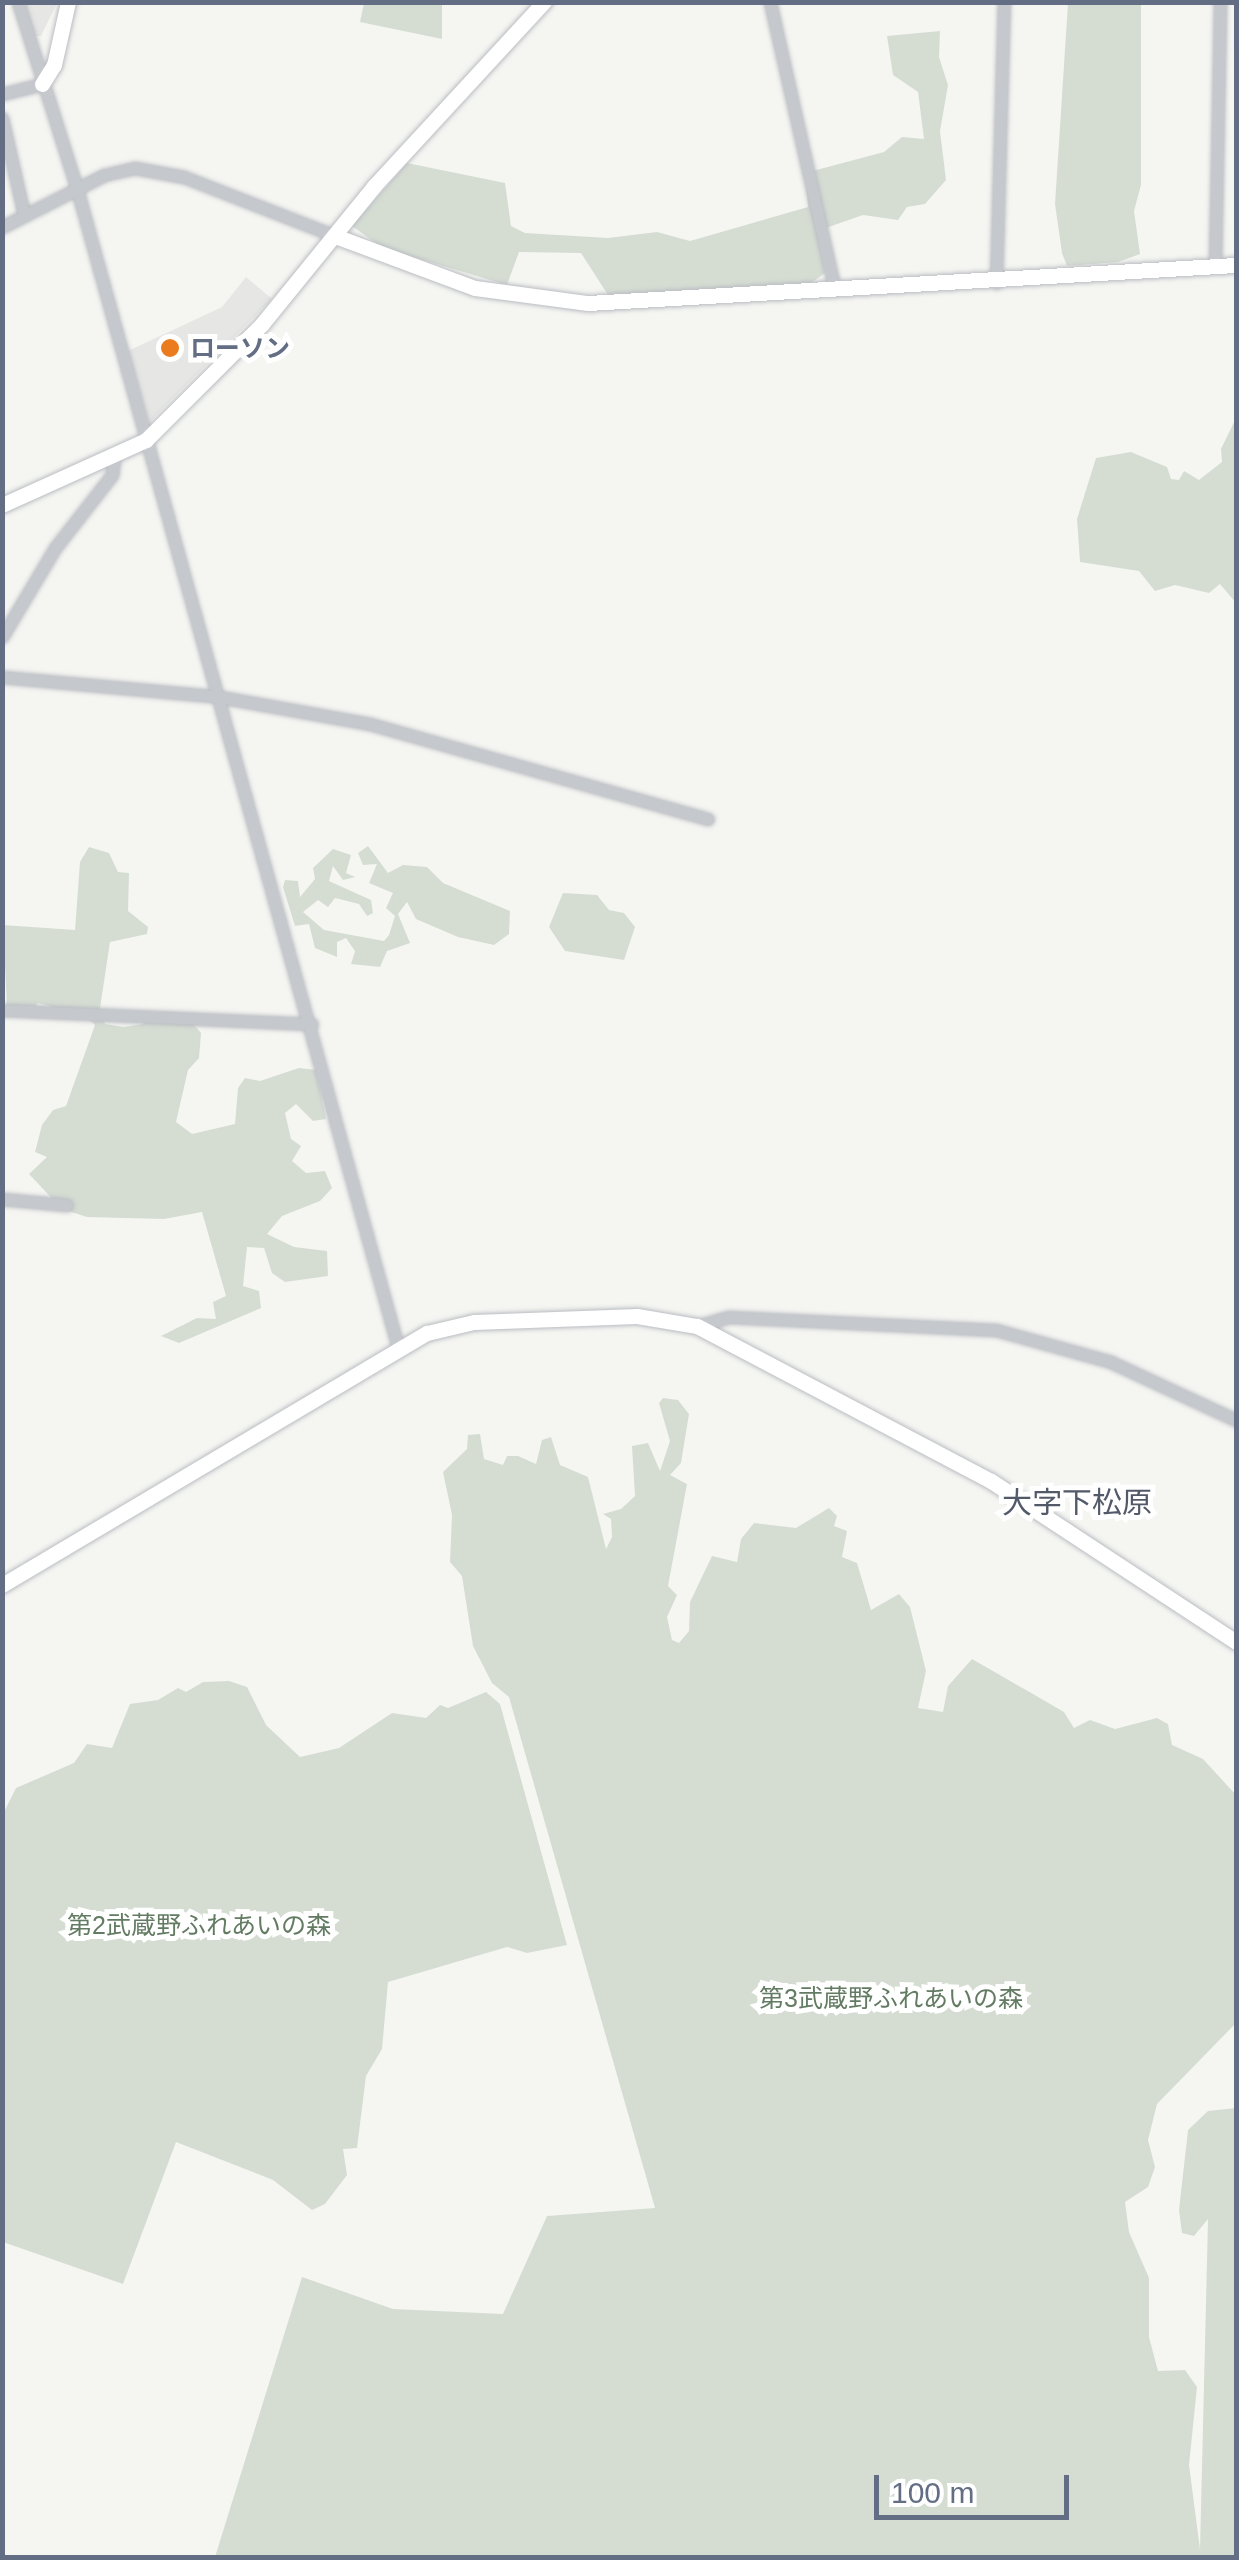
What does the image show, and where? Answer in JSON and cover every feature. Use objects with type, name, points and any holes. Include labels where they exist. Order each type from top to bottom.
[{"type":"street","points":[[18,2],[77,190],[312,1024],[398,1346]]},
{"type":"street","points":[[2,94],[42,84],[58,52],[68,2]]},
{"type":"street","points":[[2,505],[146,440],[262,324],[544,2]]},
{"type":"street","points":[[770,2],[835,292]]},
{"type":"street","points":[[996,282],[1004,2]]},
{"type":"street","points":[[1216,267],[1220,2]]},
{"type":"street","points":[[31,50],[58,52]]},
{"type":"street","points":[[2,118],[24,215]]},
{"type":"street","points":[[2,227],[122,169],[150,169],[336,236],[436,277],[538,300],[835,292],[1236,265]]},
{"type":"street","points":[[2,637],[55,548],[112,475],[115,454]]},
{"type":"street","points":[[2,677],[220,697],[370,724],[708,819]]},
{"type":"street","points":[[2,1010],[312,1024]]},
{"type":"street","points":[[2,1199],[67,1204]]},
{"type":"street","points":[[2,1585],[398,1346],[474,1322],[608,1316],[698,1326],[990,1481],[1236,1642]]},
{"type":"street","points":[[698,1326],[729,1317],[996,1330],[1111,1362],[1236,1420]]},
{"type":"shaded area","points":[[24,3],[57,3],[41,36],[33,36]]},
{"type":"shaded area","points":[[246,277],[272,299],[149,423],[128,351],[222,307]]},
{"type":"green space","points":[[364,3],[442,3],[442,39],[360,22]]},
{"type":"green space","points":[[1068,3],[1141,3],[1141,185],[1134,211],[1140,254],[1118,262],[1067,266],[1062,253],[1055,204]]},
{"type":"green space","points":[[940,31],[939,57],[948,85],[940,131],[946,180],[925,204],[907,207],[898,220],[863,215],[817,231],[825,273],[811,283],[608,295],[581,253],[519,252],[507,285],[383,248],[352,226],[407,163],[505,183],[511,226],[525,233],[608,238],[657,232],[690,241],[808,207],[805,173],[884,152],[902,137],[924,139],[918,92],[893,75],[887,36]]},
{"type":"green space","points":[[1236,418],[1236,603],[1220,584],[1209,593],[1175,585],[1155,591],[1139,571],[1080,562],[1077,519],[1096,458],[1131,452],[1167,467],[1171,479],[1179,480],[1184,471],[1199,480],[1222,462],[1221,449]]},
{"type":"green space","points":[[368,846],[388,873],[403,865],[427,867],[443,883],[510,911],[509,934],[494,945],[458,937],[416,919],[407,902],[398,914],[410,943],[387,951],[380,967],[351,964],[355,951],[346,938],[337,942],[337,957],[315,948],[309,924],[295,926],[283,887],[285,880],[298,881],[300,897],[315,879],[313,868],[333,849],[351,855],[346,873],[355,877],[343,880],[333,866],[329,881],[371,900],[373,913],[367,916],[359,904],[335,898],[328,907],[318,900],[303,912],[324,930],[384,941],[389,935],[395,916],[386,908],[393,893],[369,883],[377,864],[363,865],[358,853]]},
{"type":"green space","points":[[89,847],[109,853],[118,872],[129,873],[128,911],[148,927],[147,934],[110,942],[100,1008],[105,1024],[143,1024],[147,1012],[183,1013],[201,1033],[199,1058],[188,1070],[176,1122],[192,1134],[235,1124],[238,1088],[245,1078],[260,1081],[299,1068],[316,1070],[326,1119],[313,1121],[296,1104],[285,1113],[291,1139],[301,1146],[292,1161],[306,1173],[325,1171],[332,1188],[320,1201],[282,1216],[267,1234],[294,1247],[327,1251],[328,1276],[285,1282],[272,1273],[264,1248],[247,1247],[243,1286],[259,1291],[261,1308],[179,1343],[161,1336],[197,1318],[216,1319],[213,1302],[226,1296],[202,1212],[164,1219],[87,1217],[62,1209],[29,1174],[47,1157],[35,1152],[42,1125],[53,1110],[66,1106],[95,1025],[83,1014],[38,1003],[28,1013],[7,1007],[3,925],[75,930],[80,862]]},
{"type":"green space","points":[[563,893],[597,895],[609,910],[624,913],[635,927],[624,960],[565,951],[549,927]]},
{"type":"green space","name":"第3武蔵野ふれあいの森","points":[[663,1398],[678,1400],[689,1414],[681,1463],[670,1475],[687,1484],[668,1586],[677,1595],[667,1617],[672,1640],[679,1643],[689,1631],[690,1602],[712,1556],[737,1562],[741,1539],[754,1523],[796,1528],[829,1508],[837,1516],[834,1526],[847,1531],[842,1557],[857,1563],[871,1610],[899,1594],[910,1607],[926,1671],[918,1708],[943,1712],[948,1686],[972,1659],[1064,1712],[1074,1728],[1090,1720],[1115,1729],[1157,1718],[1168,1724],[1172,1745],[1203,1759],[1236,1795],[1236,2023],[1157,2104],[1148,2140],[1155,2167],[1148,2187],[1125,2202],[1129,2232],[1149,2278],[1149,2337],[1158,2371],[1185,2370],[1197,2387],[1189,2465],[1200,2549],[1208,2219],[1194,2236],[1182,2233],[1179,2210],[1188,2130],[1208,2111],[1236,2108],[1236,2557],[215,2557],[302,2277],[393,2309],[503,2314],[547,2216],[655,2208],[509,1697],[492,1683],[473,1646],[462,1576],[450,1562],[452,1515],[443,1472],[467,1449],[468,1435],[480,1434],[484,1459],[503,1465],[507,1456],[536,1464],[542,1440],[551,1437],[560,1465],[588,1477],[606,1549],[612,1537],[611,1519],[603,1514],[621,1509],[635,1496],[632,1446],[648,1443],[660,1471],[670,1441],[659,1403]]},
{"type":"green space","name":"第2武蔵野ふれあいの森","points":[[229,1681],[247,1687],[266,1725],[300,1757],[339,1748],[392,1713],[426,1718],[440,1705],[448,1708],[486,1692],[500,1704],[567,1945],[527,1953],[507,1947],[388,1982],[382,2049],[366,2076],[357,2148],[343,2149],[347,2175],[325,2204],[312,2210],[273,2180],[176,2142],[123,2284],[3,2242],[3,1814],[16,1788],[74,1763],[87,1744],[112,1748],[130,1704],[158,1700],[178,1688],[186,1692],[203,1682]]},
{"type":"place","name":"ローソン","points":[[170,348]]},
{"type":"district","name":"大字下松原","points":[[1077,1503]]}]
